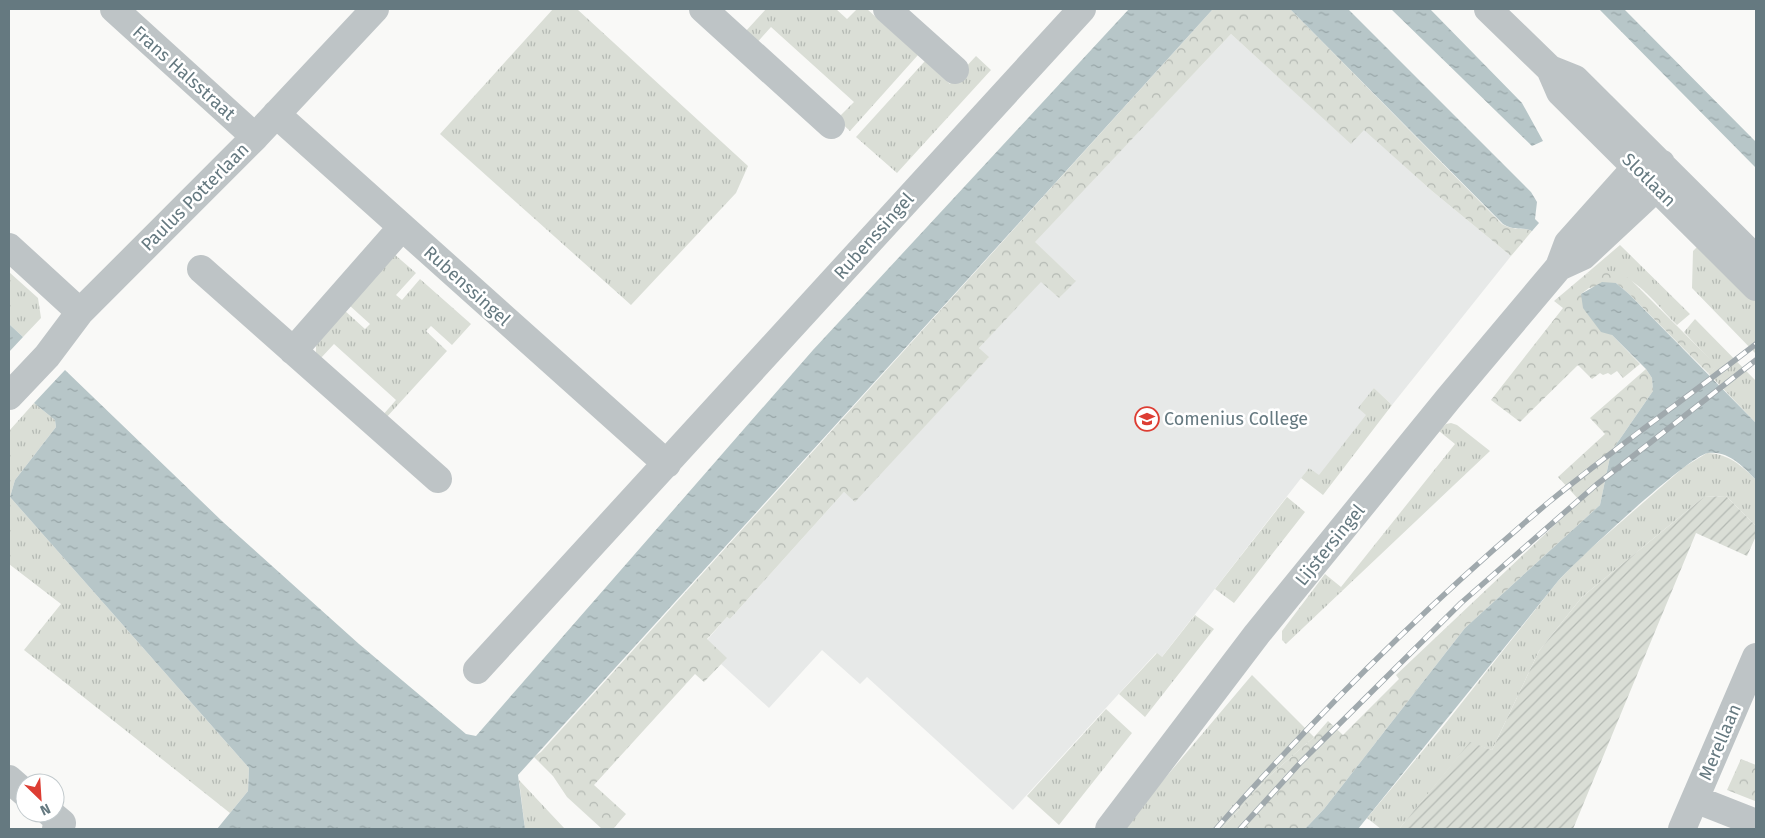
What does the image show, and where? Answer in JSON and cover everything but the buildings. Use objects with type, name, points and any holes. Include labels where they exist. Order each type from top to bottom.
[{"type":"street","name":"Frans Halsstraat","points":[[114,9],[255,137]]},
{"type":"street","name":"Paulus Potterlaan","points":[[13,392],[47,356],[80,312],[255,137],[376,9]]},
{"type":"street","points":[[887,9],[955,70]]},
{"type":"street","name":"Rubenssingel","points":[[478,670],[1082,9]]},
{"type":"street","name":"Slotlaan","points":[[1488,9],[1550,69],[1560,92],[1651,173],[1756,259]]},
{"type":"street","points":[[712,12],[831,125]]},
{"type":"street","name":"Rubenssingel","points":[[276,114],[667,464]]},
{"type":"street","name":"Slotlaan","points":[[1651,173],[1756,286]]},
{"type":"street","name":"Lijstersingel","points":[[1109,829],[1257,634],[1448,399],[1559,267],[1583,256],[1651,173]]},
{"type":"street","points":[[293,351],[402,227]]},
{"type":"street","points":[[9,247],[80,312]]},
{"type":"street","points":[[201,269],[438,479]]},
{"type":"street","name":"Merellaan","points":[[1682,829],[1756,657]]},
{"type":"street","name":"Merellaan","points":[[1695,799],[1756,823]]},
{"type":"shaded area","name":"Comenius College","points":[[1231,34],[1351,143],[1364,129],[1432,191],[1511,256],[1392,405],[1374,388],[1367,415],[1319,476],[1309,468],[1161,658],[1156,653],[1013,810],[867,677],[860,684],[822,650],[769,708],[721,664],[726,658],[707,640],[727,617],[730,619],[844,492],[855,501],[988,358],[979,348],[1041,281],[1059,298],[1075,280],[1034,242]]},
{"type":"green space","points":[[553,9],[577,9],[748,166],[736,193],[631,305],[440,134]]},
{"type":"green space","points":[[766,9],[836,9],[847,19],[857,9],[867,9],[918,55],[850,131],[837,119],[854,102],[771,27],[754,46],[745,32]]},
{"type":"green space","points":[[1213,9],[1290,9],[1502,224],[1511,228],[1532,231],[1511,256],[1432,191],[1364,130],[1351,144],[1231,34],[1035,242],[1076,281],[1059,298],[1041,282],[979,348],[989,357],[855,502],[844,492],[730,619],[727,617],[707,639],[727,658],[704,682],[695,674],[594,785],[626,814],[613,829],[602,829],[567,797],[553,776],[534,757],[541,752]]},
{"type":"green space","points":[[976,56],[991,70],[897,173],[856,137],[925,61],[950,84]]},
{"type":"green space","points":[[1700,244],[1756,298],[1756,354],[1692,288],[1693,251]]},
{"type":"green space","points":[[1620,245],[1690,314],[1677,325],[1648,294],[1627,278],[1601,272],[1586,274]]},
{"type":"green space","points":[[394,254],[416,273],[396,295],[402,300],[420,279],[471,324],[452,345],[431,326],[426,331],[447,351],[385,419],[382,416],[396,400],[334,344],[320,359],[316,354],[316,343],[344,310],[365,329],[370,324],[349,305]]},
{"type":"green space","points":[[1601,270],[1618,272],[1631,280],[1717,366],[1708,373],[1616,283],[1589,288],[1581,294],[1612,335],[1640,364],[1623,378],[1617,371],[1611,375],[1600,373],[1592,379],[1578,365],[1520,422],[1491,400],[1563,308],[1554,301],[1586,274]]},
{"type":"green space","points":[[9,272],[38,298],[41,318],[23,337],[9,324]]},
{"type":"green space","points":[[1695,319],[1756,381],[1756,423],[1708,373],[1716,366],[1684,332]]},
{"type":"green space","points":[[1646,369],[1652,378],[1653,391],[1611,452],[1600,505],[1465,628],[1324,809],[1305,829],[1222,829],[1267,778],[1314,737],[1328,721],[1343,735],[1399,679],[1396,675],[1580,501],[1558,477],[1605,434],[1590,418]]},
{"type":"green space","points":[[1374,388],[1392,405],[1323,495],[1301,478],[1309,468],[1319,475],[1366,415],[1358,408]]},
{"type":"green space","points":[[34,403],[55,420],[56,427],[15,480],[10,497],[249,768],[248,791],[230,813],[24,650],[61,604],[9,564],[9,431]]},
{"type":"green space","points":[[1446,424],[1457,425],[1490,451],[1286,644],[1282,640],[1282,631],[1325,574],[1341,587],[1455,444],[1439,431]]},
{"type":"green space","points":[[1707,453],[1734,461],[1756,480],[1756,526],[1726,496],[1704,497],[1582,597],[1539,651],[1492,750],[1470,743],[1399,829],[1381,829],[1367,818],[1445,724],[1558,581],[1582,556],[1684,467]]},
{"type":"green space","points":[[1726,496],[1756,526],[1756,536],[1747,556],[1696,533],[1573,829],[1399,829],[1470,742],[1492,750],[1539,651],[1582,597],[1704,497]]},
{"type":"green space","points":[[1287,497],[1305,512],[1234,603],[1215,589]]},
{"type":"green space","points":[[1195,615],[1214,629],[1145,717],[1119,694],[1157,653],[1162,657]]},
{"type":"green space","points":[[1252,675],[1314,737],[1267,778],[1222,829],[1122,829]]},
{"type":"green space","points":[[1106,709],[1132,733],[1059,825],[1027,796]]},
{"type":"green space","points":[[1741,759],[1756,765],[1755,801],[1727,790]]},
{"type":"green space","points":[[519,780],[565,829],[525,829]]},
{"type":"water","points":[[1129,9],[1213,9],[518,775],[525,829],[217,829],[248,791],[249,768],[10,497],[15,480],[56,427],[55,420],[34,403],[65,370],[223,522],[359,644],[466,734],[476,736],[813,350]]},
{"type":"water","points":[[1290,9],[1348,9],[1531,192],[1537,202],[1535,219],[1539,223],[1532,231],[1511,228],[1503,224]]},
{"type":"water","points":[[1391,9],[1430,9],[1522,103],[1543,141],[1532,146]]},
{"type":"water","points":[[1599,9],[1624,9],[1756,142],[1756,168]]},
{"type":"water","points":[[1602,282],[1616,283],[1629,294],[1756,423],[1756,480],[1729,457],[1715,453],[1708,453],[1697,458],[1679,471],[1609,532],[1558,581],[1358,829],[1305,829],[1324,809],[1465,628],[1600,505],[1611,452],[1653,391],[1652,378],[1646,369],[1612,335],[1601,332],[1583,308],[1581,294]]},
{"type":"water","points":[[9,324],[23,337],[9,352]]},
{"type":"railway","points":[[1216,829],[1335,701],[1461,579],[1574,482],[1756,344]]},
{"type":"railway","points":[[1240,829],[1301,762],[1461,603],[1596,485],[1756,360]]},
{"type":"place","name":"Comenius College","points":[[1147,419]]}]
